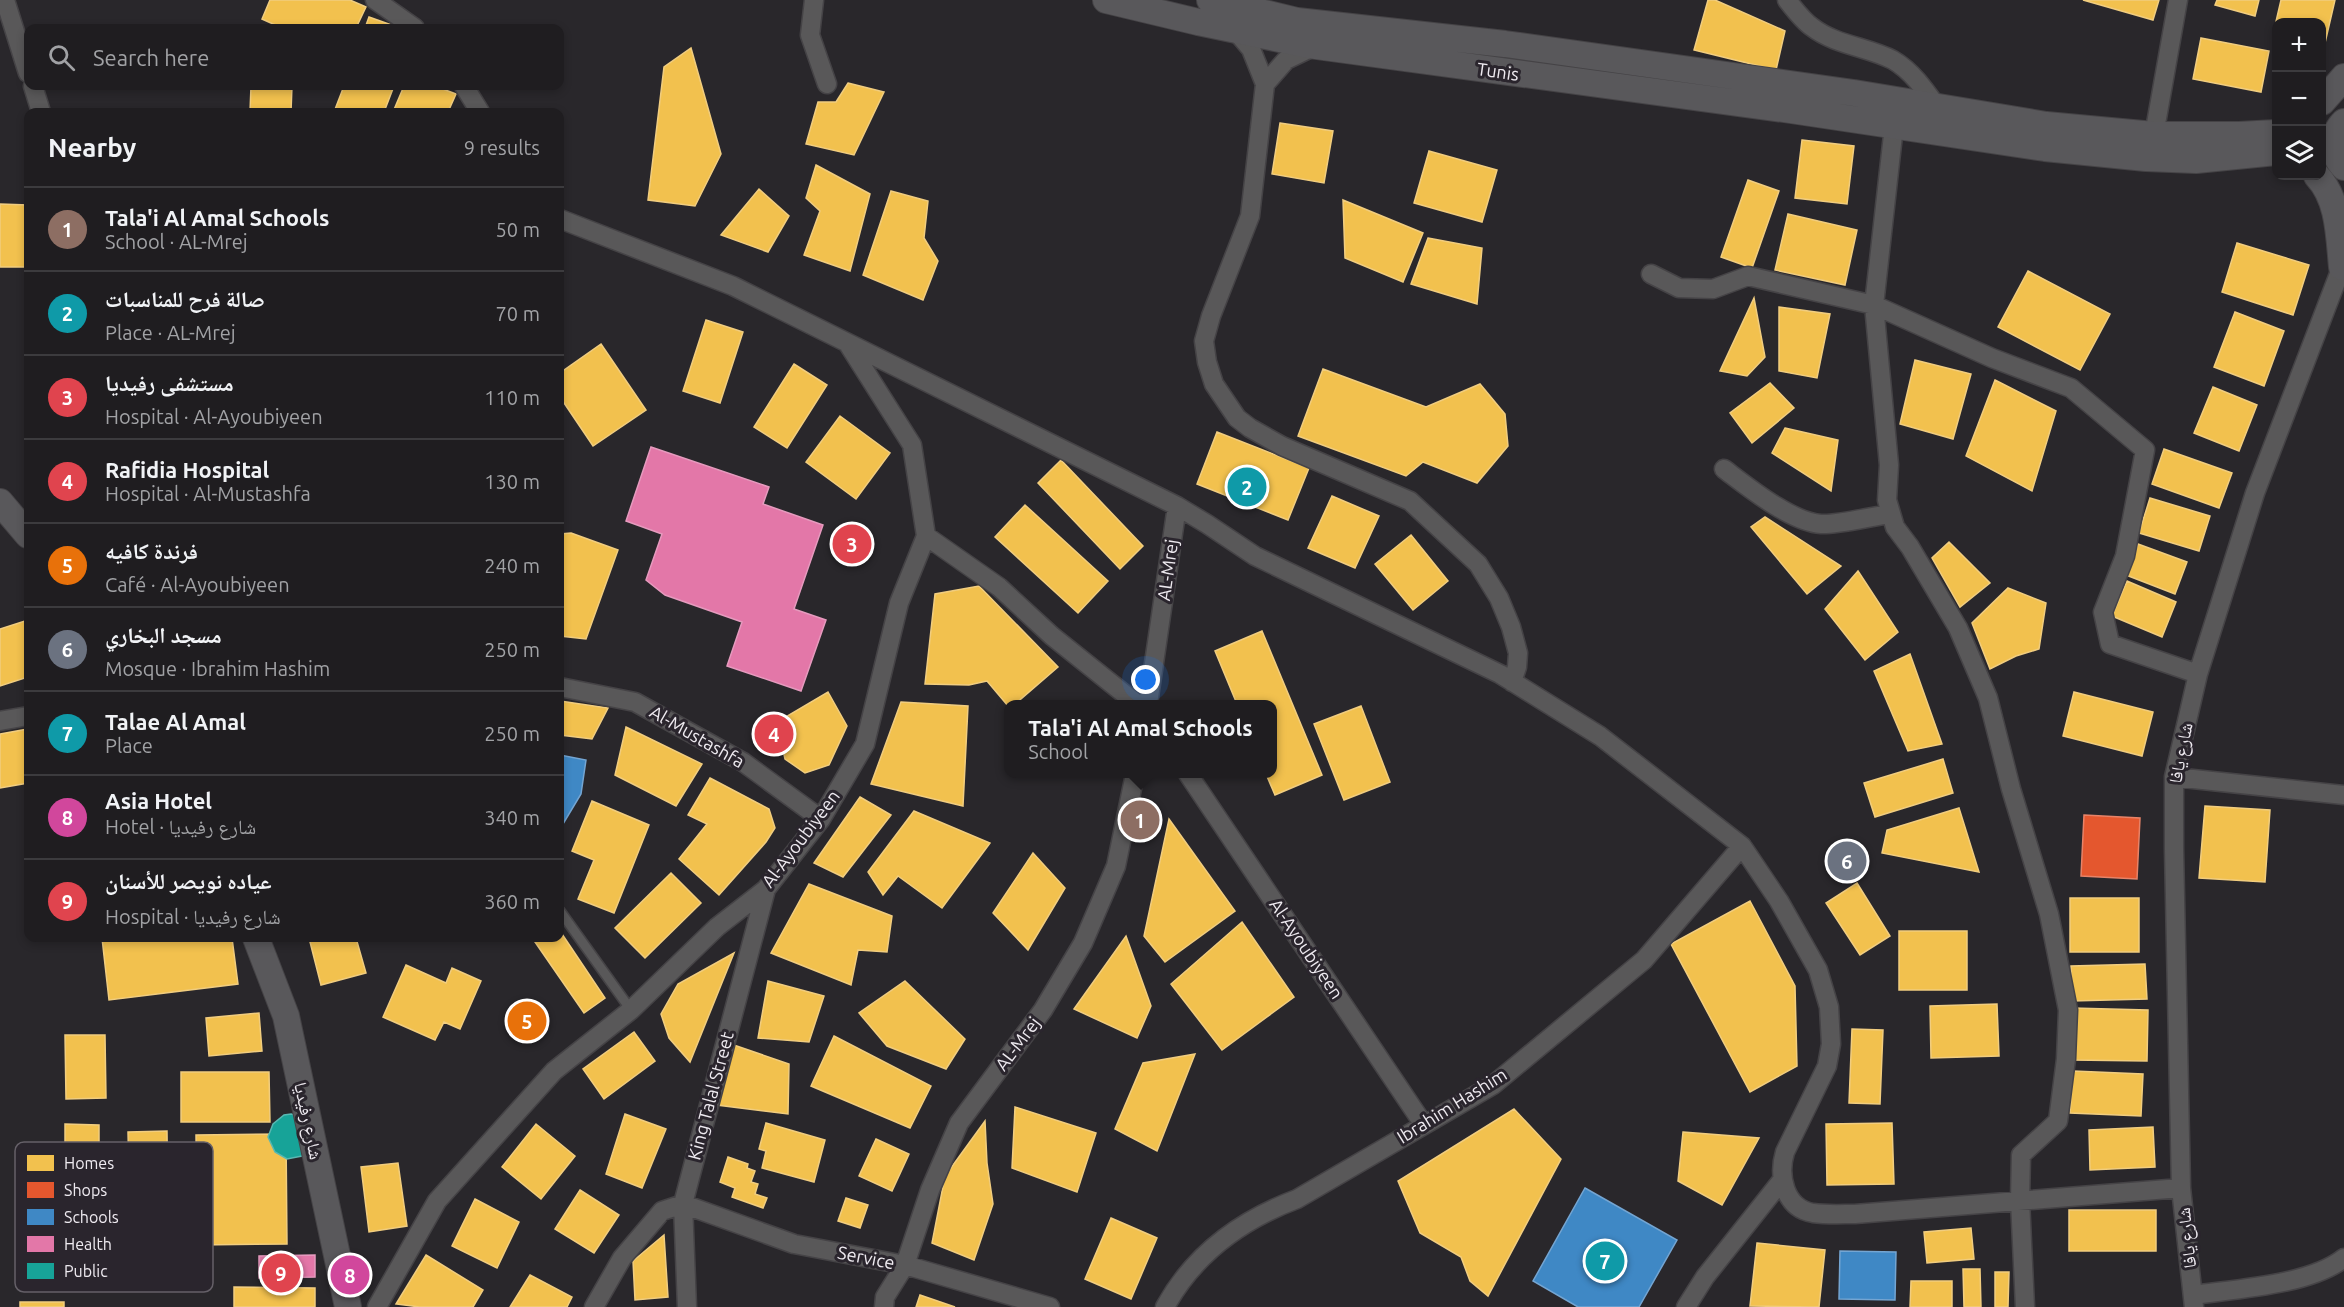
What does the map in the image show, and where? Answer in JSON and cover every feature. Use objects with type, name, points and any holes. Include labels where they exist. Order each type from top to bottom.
[{"type":"main road","name":"Tunis","points":[[1106,0],[1315,46],[2045,148],[2146,158],[2196,160],[2272,144]]},
{"type":"main road","points":[[1210,0],[1297,21],[1505,44],[1854,93],[2046,126],[2272,144]]},
{"type":"main road","points":[[2326,97],[2344,77]]},
{"type":"main road","points":[[2335,161],[2334,142],[2338,123]]},
{"type":"main road","points":[[2321,180],[2330,193],[2343,264]]},
{"type":"main road","points":[[0,502],[24,531]]},
{"type":"main road","name":"شارع رفيديا","points":[[257,942],[285,1016],[348,1307]]},
{"type":"street","points":[[5,0],[24,60]]},
{"type":"street","points":[[375,0],[409,24]]},
{"type":"street","points":[[814,0],[810,35],[827,84]]},
{"type":"street","points":[[1787,0],[1812,27],[1830,37],[1886,57],[1909,71],[1937,107]]},
{"type":"street","points":[[2154,135],[2178,0]]},
{"type":"street","points":[[1235,30],[1251,49],[1265,84],[1250,216],[1211,316],[1204,341],[1206,362],[1214,384],[1237,418],[1250,428],[1282,446],[1410,501],[1478,564],[1499,598],[1511,627],[1518,653],[1517,667],[1512,682]]},
{"type":"street","points":[[1265,84],[1286,60],[1315,46]]},
{"type":"street","points":[[34,90],[40,108]]},
{"type":"street","points":[[466,90],[478,108]]},
{"type":"street","points":[[1894,126],[1874,305],[1889,465],[1887,500],[1895,527],[1910,547],[1958,628],[1988,698],[2049,914],[2068,1010],[2066,1059],[2058,1121],[2021,1155],[2020,1200],[2025,1307]]},
{"type":"street","points":[[564,221],[733,286],[1177,506],[1255,556],[1512,682],[1600,736],[1742,846],[1779,901],[1818,970],[1829,1007],[1831,1044],[1827,1066],[1785,1152],[1781,1165],[1782,1180],[1787,1194],[1798,1206],[1810,1213],[1856,1214],[2181,1188]]},
{"type":"street","name":"شارع يافا","points":[[2193,1301],[2181,1188],[2174,777],[2198,674],[2255,493],[2343,264]]},
{"type":"street","points":[[1651,274],[1679,288],[1713,289],[1748,276],[1874,305],[1992,358],[2071,388],[2145,450],[2125,556],[2103,612],[2110,644],[2198,674]]},
{"type":"street","points":[[848,344],[912,445],[926,536],[999,587],[1052,636],[1131,700]]},
{"type":"street","points":[[1724,469],[1762,497],[1800,518],[1821,524],[1891,513]]},
{"type":"street","name":"AL-Mrej","points":[[1149,700],[1177,506]]},
{"type":"street","name":"Al-Ayoubiyeen","points":[[377,1307],[437,1201],[554,1071],[631,1010],[717,927],[766,889],[821,819],[866,744],[899,603],[926,536]]},
{"type":"street","name":"Al-Mustashfa","points":[[564,688],[635,702],[743,762],[821,819]]},
{"type":"street","points":[[0,721],[24,717]]},
{"type":"street","points":[[2174,777],[2344,795]]},
{"type":"street","name":"AL-Mrej","points":[[884,1307],[885,1297],[905,1265],[930,1190],[959,1123],[1043,1010],[1083,943],[1116,866],[1134,778]]},
{"type":"street","name":"Al-Ayoubiyeen","points":[[1191,778],[1424,1125]]},
{"type":"street","name":"Ibrahim Hashim","points":[[1165,1307],[1198,1261],[1232,1231],[1273,1208],[1297,1199],[1493,1085],[1644,960],[1742,846]]},
{"type":"street","name":"King Talal Street","points":[[687,1307],[683,1204],[766,889]]},
{"type":"street","points":[[1686,1307],[1704,1276],[1782,1180]]},
{"type":"street","points":[[594,1307],[622,1258],[662,1211],[683,1204]]},
{"type":"street","name":"Service","points":[[683,1204],[794,1244],[905,1265],[1050,1307]]},
{"type":"street","points":[[2193,1301],[2302,1278],[2336,1265],[2344,1258]]},
{"type":"lane","points":[[564,918],[631,1010]]},
{"type":"building: Homes","points":[[270,0],[350,0],[366,7],[358,24],[273,24],[262,19]]},
{"type":"building: Homes","points":[[1708,0],[1715,0],[1785,31],[1776,70],[1694,50]]},
{"type":"building: Homes","points":[[2083,0],[2159,0],[2153,20]]},
{"type":"building: Homes","points":[[2217,0],[2259,0],[2255,16],[2215,5]]},
{"type":"building: Homes","points":[[2281,0],[2335,0],[2326,39],[2326,18],[2277,18]]},
{"type":"building: Homes","points":[[369,17],[389,24],[366,24]]},
{"type":"building: Homes","points":[[2201,38],[2269,51],[2261,92],[2193,79]]},
{"type":"building: Homes","points":[[691,48],[721,154],[695,206],[648,200],[664,67]]},
{"type":"building: Homes","points":[[848,83],[884,92],[854,155],[806,144],[818,102],[836,102]]},
{"type":"building: Homes","points":[[251,90],[292,90],[291,108],[250,108]]},
{"type":"building: Homes","points":[[342,90],[392,90],[386,108],[336,108]]},
{"type":"building: Homes","points":[[402,90],[446,90],[456,94],[450,108],[395,108]]},
{"type":"building: Homes","points":[[1280,123],[1333,131],[1324,183],[1272,174]]},
{"type":"building: Homes","points":[[1802,140],[1854,146],[1847,204],[1795,198]]},
{"type":"building: Homes","points":[[1429,151],[1497,170],[1482,222],[1414,203]]},
{"type":"building: Homes","points":[[816,165],[870,194],[850,271],[804,255],[820,211],[806,198]]},
{"type":"building: Homes","points":[[1748,180],[1779,191],[1752,268],[1721,257]]},
{"type":"building: Homes","points":[[759,189],[789,216],[768,252],[721,235]]},
{"type":"building: Homes","points":[[891,191],[928,201],[924,238],[938,261],[923,300],[863,275]]},
{"type":"building: Homes","points":[[1343,200],[1423,233],[1403,282],[1345,258]]},
{"type":"building: Homes","points":[[0,204],[24,205],[24,267],[0,267]]},
{"type":"building: Homes","points":[[1788,214],[1857,230],[1845,285],[1775,270]]},
{"type":"building: Homes","points":[[1428,238],[1482,248],[1477,304],[1411,284]]},
{"type":"building: Homes","points":[[2237,243],[2309,265],[2293,315],[2222,292]]},
{"type":"building: Homes","points":[[2028,271],[2110,314],[2080,370],[1998,327]]},
{"type":"building: Homes","points":[[1754,298],[1765,357],[1747,376],[1720,371]]},
{"type":"building: Homes","points":[[1779,307],[1830,314],[1817,378],[1779,371]]},
{"type":"building: Homes","points":[[2235,312],[2284,331],[2264,386],[2214,367]]},
{"type":"building: Homes","points":[[706,320],[743,332],[720,403],[683,391]]},
{"type":"building: Homes","points":[[601,344],[646,410],[593,446],[564,403],[564,370]]},
{"type":"building: Homes","points":[[1915,360],[1971,374],[1953,439],[1900,424]]},
{"type":"building: Homes","points":[[794,364],[827,385],[787,448],[754,427]]},
{"type":"building: Homes","points":[[1323,369],[1426,407],[1480,384],[1505,414],[1508,446],[1477,483],[1423,462],[1406,476],[1298,436]]},
{"type":"building: Homes","points":[[1995,380],[2056,411],[2032,491],[1966,456]]},
{"type":"building: Homes","points":[[1770,383],[1794,408],[1752,443],[1730,413]]},
{"type":"building: Homes","points":[[2213,387],[2257,405],[2239,451],[2194,433]]},
{"type":"building: Homes","points":[[840,416],[890,453],[856,499],[806,462]]},
{"type":"building: Homes","points":[[1785,428],[1838,440],[1831,491],[1772,453]]},
{"type":"building: Homes","points":[[1217,432],[1309,468],[1288,520],[1197,484]]},
{"type":"building: Homes","points":[[2164,449],[2232,473],[2219,508],[2152,484]]},
{"type":"building: Homes","points":[[1061,460],[1143,546],[1120,569],[1038,483]]},
{"type":"building: Homes","points":[[1332,496],[1379,516],[1355,568],[1308,548]]},
{"type":"building: Homes","points":[[2150,498],[2210,516],[2199,551],[2139,533]]},
{"type":"building: Homes","points":[[1025,505],[1108,581],[1078,613],[995,537]]},
{"type":"building: Homes","points":[[1765,517],[1841,566],[1807,594],[1751,527]]},
{"type":"building: Homes","points":[[571,533],[618,550],[586,639],[564,636],[564,534]]},
{"type":"building: Homes","points":[[1411,535],[1448,581],[1413,610],[1375,564]]},
{"type":"building: Homes","points":[[1949,542],[1990,583],[1960,607],[1932,558]]},
{"type":"building: Homes","points":[[2138,544],[2187,562],[2175,594],[2126,575]]},
{"type":"building: Homes","points":[[1858,571],[1898,632],[1865,660],[1825,609]]},
{"type":"building: Homes","points":[[2127,581],[2176,602],[2162,637],[2112,616]]},
{"type":"building: Homes","points":[[979,586],[1058,667],[1020,700],[1004,701],[987,681],[969,685],[925,684],[935,594]]},
{"type":"building: Homes","points":[[2008,588],[2046,603],[2039,649],[2016,656],[1990,669],[1972,623]]},
{"type":"building: Homes","points":[[24,621],[24,678],[0,686],[0,629]]},
{"type":"building: Homes","points":[[1262,631],[1322,775],[1275,795],[1268,778],[1277,778],[1277,700],[1235,700],[1215,651]]},
{"type":"building: Homes","points":[[1910,654],[1942,744],[1908,751],[1874,671]]},
{"type":"building: Homes","points":[[828,692],[847,726],[829,765],[805,773],[785,759],[777,722]]},
{"type":"building: Homes","points":[[2074,692],[2153,712],[2142,756],[2063,736]]},
{"type":"building: Homes","points":[[564,702],[608,708],[592,739],[564,736]]},
{"type":"building: Homes","points":[[901,702],[968,706],[963,806],[871,784]]},
{"type":"building: Homes","points":[[1361,706],[1390,782],[1344,800],[1314,724]]},
{"type":"building: Homes","points":[[626,727],[702,764],[676,806],[615,775]]},
{"type":"building: Homes","points":[[24,730],[24,784],[0,788],[0,734]]},
{"type":"building: Homes","points":[[1943,759],[1953,793],[1875,817],[1864,783]]},
{"type":"building: Homes","points":[[710,778],[769,809],[775,828],[766,842],[719,895],[679,859],[707,824],[688,815]]},
{"type":"building: Homes","points":[[860,797],[891,815],[843,877],[814,863]]},
{"type":"building: Homes","points":[[592,801],[649,825],[614,913],[578,899],[594,860],[572,851]]},
{"type":"building: Homes","points":[[2205,806],[2270,810],[2265,882],[2199,878]]},
{"type":"building: Homes","points":[[1959,808],[1979,872],[1882,853],[1887,830]]},
{"type":"building: Homes","points":[[914,811],[990,843],[942,908],[898,876],[883,895],[868,872]]},
{"type":"building: Homes","points":[[1169,819],[1235,911],[1165,962],[1144,936]]},
{"type":"building: Homes","points":[[1033,853],[1065,888],[1028,950],[993,913]]},
{"type":"building: Homes","points":[[671,873],[701,903],[645,958],[615,928]]},
{"type":"building: Homes","points":[[1857,883],[1890,936],[1860,955],[1826,903]]},
{"type":"building: Homes","points":[[809,884],[892,916],[887,952],[858,950],[851,985],[771,953]]},
{"type":"building: Homes","points":[[2070,898],[2139,898],[2139,952],[2070,952]]},
{"type":"building: Homes","points":[[1750,901],[1795,986],[1797,1066],[1750,1092],[1671,944]]},
{"type":"building: Homes","points":[[1242,922],[1294,997],[1222,1050],[1171,984]]},
{"type":"building: Homes","points":[[1899,931],[1967,931],[1967,990],[1899,990]]},
{"type":"building: Homes","points":[[1126,936],[1151,1006],[1137,1038],[1074,1009]]},
{"type":"building: Homes","points":[[564,937],[605,998],[584,1013],[535,942],[564,942]]},
{"type":"building: Homes","points":[[102,942],[233,942],[238,984],[109,1000]]},
{"type":"building: Homes","points":[[310,942],[357,942],[366,973],[321,985]]},
{"type":"building: Homes","points":[[734,953],[690,1062],[669,1038],[661,1014],[678,984]]},
{"type":"building: Homes","points":[[2145,964],[2147,999],[2072,1001],[2071,966]]},
{"type":"building: Homes","points":[[406,965],[446,983],[452,968],[481,981],[460,1029],[444,1022],[435,1040],[383,1017]]},
{"type":"building: Homes","points":[[768,981],[824,996],[809,1042],[758,1038]]},
{"type":"building: Homes","points":[[905,981],[965,1039],[946,1069],[887,1046],[859,1013]]},
{"type":"building: Homes","points":[[1997,1004],[1999,1056],[1931,1058],[1930,1006]]},
{"type":"building: Homes","points":[[2072,1008],[2148,1010],[2147,1061],[2071,1060]]},
{"type":"building: Homes","points":[[259,1013],[262,1051],[209,1056],[206,1018]]},
{"type":"building: Homes","points":[[1852,1029],[1883,1030],[1880,1104],[1849,1103]]},
{"type":"building: Homes","points":[[634,1032],[655,1061],[604,1099],[583,1069]]},
{"type":"building: Homes","points":[[65,1035],[105,1035],[106,1098],[66,1099]]},
{"type":"building: Homes","points":[[834,1036],[931,1086],[910,1128],[811,1086]]},
{"type":"building: Homes","points":[[725,1042],[789,1064],[788,1114],[709,1104]]},
{"type":"building: Homes","points":[[1195,1054],[1157,1151],[1115,1129],[1143,1063]]},
{"type":"building: Homes","points":[[2073,1071],[2143,1074],[2141,1116],[2070,1113]]},
{"type":"building: Homes","points":[[181,1072],[269,1072],[270,1122],[181,1122]]},
{"type":"building: Homes","points":[[1015,1107],[1096,1133],[1077,1192],[1012,1168]]},
{"type":"building: Homes","points":[[1514,1109],[1561,1159],[1488,1296],[1470,1281],[1461,1257],[1420,1233],[1398,1181]]},
{"type":"building: Homes","points":[[625,1114],[666,1129],[642,1188],[606,1174]]},
{"type":"building: Homes","points":[[985,1121],[987,1163],[993,1204],[974,1260],[932,1243],[945,1176]]},
{"type":"building: Homes","points":[[766,1123],[825,1140],[814,1182],[762,1168],[766,1151],[759,1149]]},
{"type":"building: Homes","points":[[1892,1123],[1894,1184],[1827,1185],[1826,1124]]},
{"type":"building: Homes","points":[[65,1124],[99,1125],[99,1142],[65,1142]]},
{"type":"building: Homes","points":[[536,1124],[575,1156],[541,1199],[502,1167]]},
{"type":"building: Homes","points":[[2153,1127],[2155,1167],[2090,1170],[2089,1130]]},
{"type":"building: Homes","points":[[167,1131],[167,1142],[128,1142],[128,1132]]},
{"type":"building: Homes","points":[[1683,1132],[1759,1138],[1722,1205],[1678,1181]]},
{"type":"building: Homes","points":[[286,1134],[287,1244],[213,1245],[213,1142],[196,1142],[196,1135]]},
{"type":"building: Homes","points":[[876,1139],[909,1154],[892,1191],[859,1176]]},
{"type":"building: Homes","points":[[728,1157],[748,1164],[747,1168],[755,1171],[751,1182],[758,1184],[755,1194],[767,1198],[763,1208],[732,1197],[735,1188],[720,1182]]},
{"type":"building: Homes","points":[[398,1163],[407,1226],[369,1232],[361,1167]]},
{"type":"building: Homes","points":[[580,1190],[619,1215],[594,1253],[555,1229]]},
{"type":"building: Homes","points":[[846,1198],[868,1205],[860,1228],[838,1221]]},
{"type":"building: Homes","points":[[475,1199],[519,1222],[497,1268],[452,1246]]},
{"type":"building: Homes","points":[[2069,1210],[2156,1210],[2156,1251],[2069,1251]]},
{"type":"building: Homes","points":[[1111,1218],[1157,1238],[1131,1299],[1085,1279]]},
{"type":"building: Homes","points":[[1971,1228],[1974,1259],[1927,1263],[1924,1232]]},
{"type":"building: Homes","points":[[664,1235],[668,1297],[635,1300],[633,1261]]},
{"type":"building: Homes","points":[[1757,1243],[1825,1250],[1819,1307],[1750,1306]]},
{"type":"building: Homes","points":[[426,1255],[483,1290],[473,1307],[420,1307],[396,1304]]},
{"type":"building: Homes","points":[[1963,1269],[1980,1269],[1981,1307],[1964,1307]]},
{"type":"building: Homes","points":[[1995,1272],[2009,1272],[2008,1307],[1995,1307]]},
{"type":"building: Homes","points":[[530,1275],[572,1297],[567,1307],[510,1307]]},
{"type":"building: Homes","points":[[1911,1281],[1952,1281],[1952,1307],[1910,1307]]},
{"type":"building: Homes","points":[[234,1287],[315,1288],[315,1307],[234,1307]]},
{"type":"building: Homes","points":[[920,1295],[955,1307],[916,1307]]},
{"type":"building: Homes","points":[[20,1302],[64,1302],[64,1307],[20,1307]]},
{"type":"building: Shops","points":[[2084,815],[2140,818],[2137,879],[2081,876]]},
{"type":"building: Schools","points":[[564,756],[586,760],[581,794],[564,822]]},
{"type":"building: Schools","points":[[1585,1188],[1677,1240],[1639,1307],[1578,1307],[1533,1281]]},
{"type":"building: Schools","points":[[1840,1251],[1896,1252],[1895,1300],[1839,1299]]},
{"type":"building: Health","points":[[651,447],[769,487],[763,504],[823,525],[794,609],[826,620],[801,691],[727,666],[742,622],[665,595],[646,580],[662,534],[626,521]]},
{"type":"building: Health","points":[[315,1255],[315,1277],[259,1278],[259,1256]]},
{"type":"building: Public","points":[[284,1115],[298,1116],[308,1151],[302,1156],[287,1159],[275,1152],[268,1137],[273,1124]]},
{"type":"place","name":"صالة فرح للمناسبات","points":[[1247,487]]},
{"type":"place","name":"مستشفى رفيديا","points":[[852,544]]},
{"type":"place","name":"Rafidia Hospital","points":[[774,734]]},
{"type":"place","name":"Tala'i Al Amal Schools","points":[[1140,820]]},
{"type":"place","name":"مسجد البخاري","points":[[1847,861]]},
{"type":"place","name":"فرندة كافيه","points":[[527,1021]]},
{"type":"place","name":"Talae Al Amal","points":[[1605,1261]]},
{"type":"place","name":"عياده نويصر للأسنان","points":[[281,1273]]},
{"type":"place","name":"Asia Hotel","points":[[350,1275]]}]
